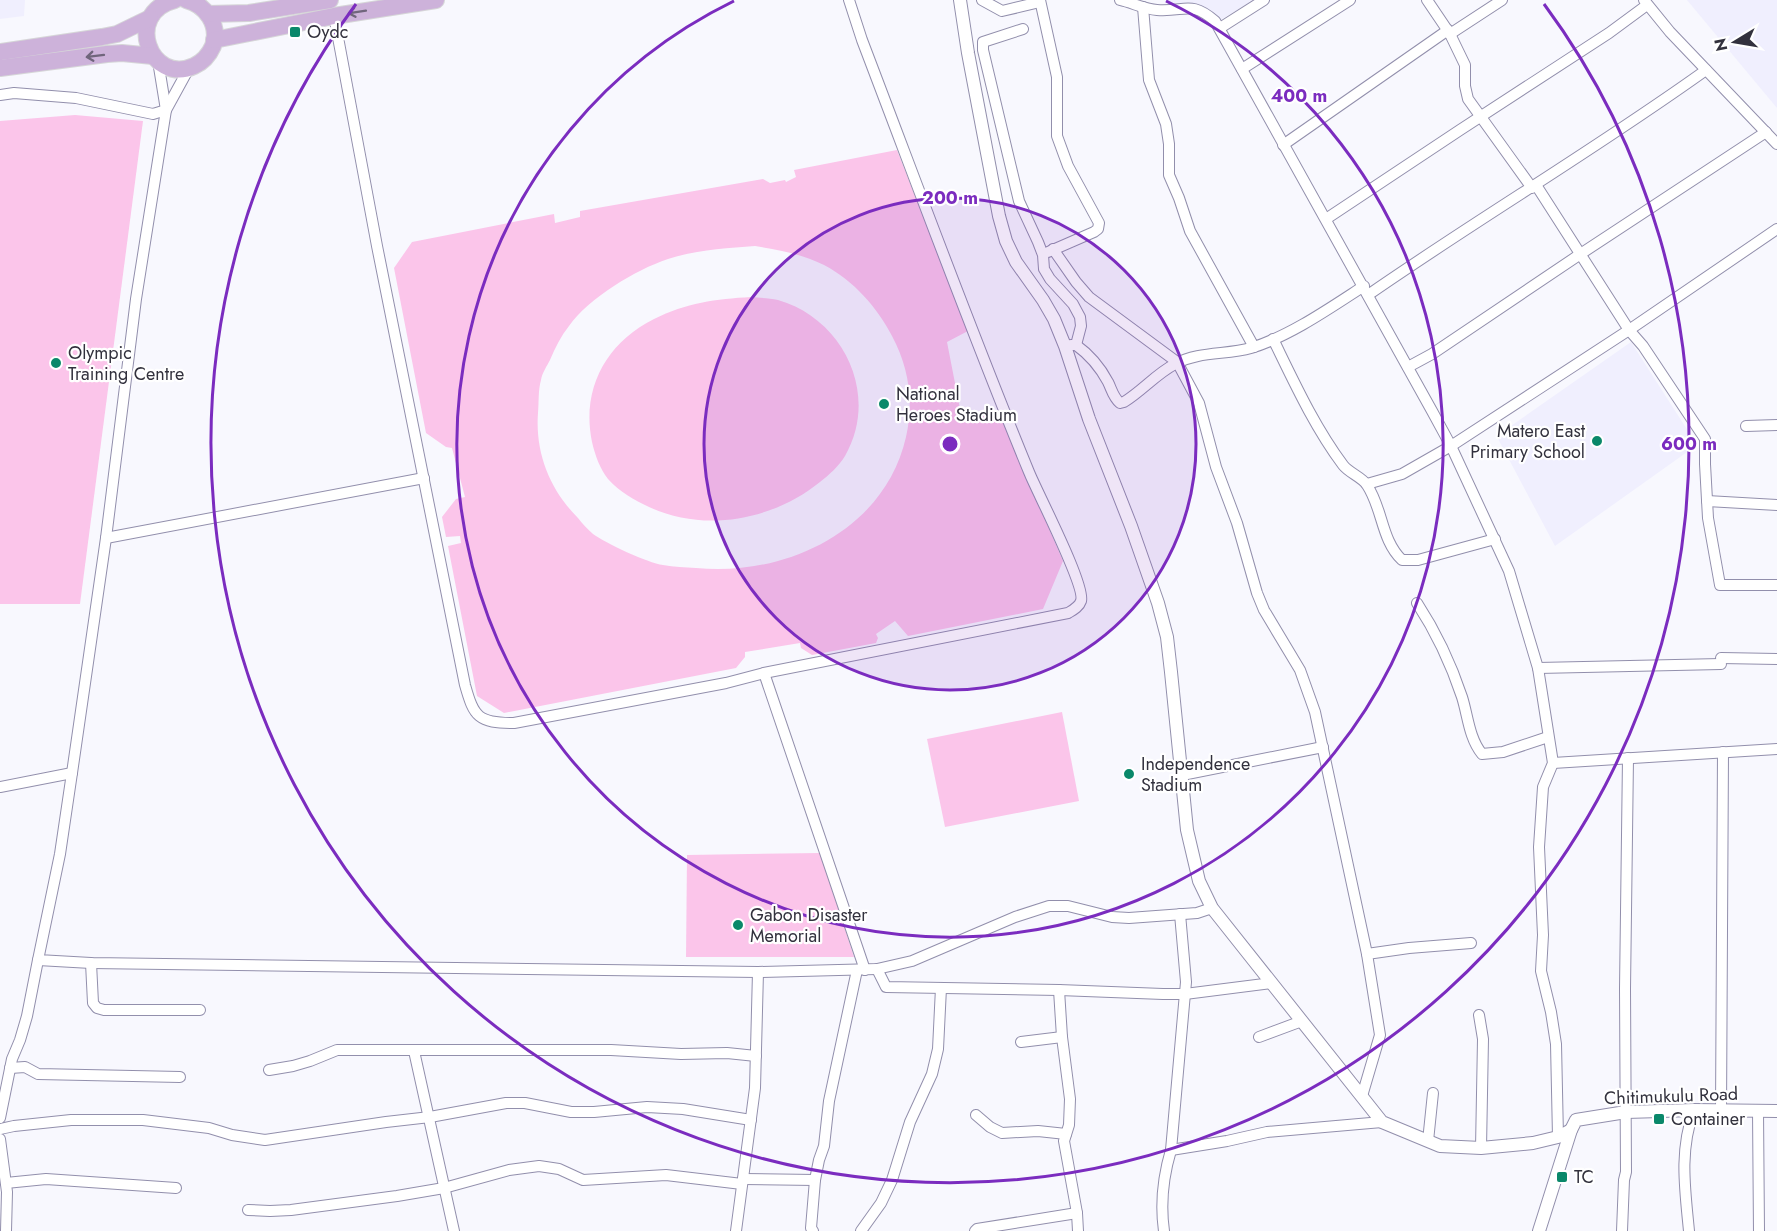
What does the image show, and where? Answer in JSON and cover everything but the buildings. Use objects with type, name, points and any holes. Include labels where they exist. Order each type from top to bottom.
[{"type":"main road","points":[[155,58],[147,44],[147,24],[158,8],[175,0]]},
{"type":"main road","points":[[0,68],[122,53],[155,58],[169,67],[182,69],[195,66],[210,52],[214,40],[214,27],[208,14],[197,4],[186,0]]},
{"type":"main road","points":[[238,0],[270,10]]},
{"type":"main road","points":[[208,14],[436,0]]},
{"type":"main road","points":[[214,40],[332,8]]},
{"type":"main road","points":[[0,52],[117,34],[150,18]]},
{"type":"street","points":[[332,8],[377,246],[470,705],[475,713],[485,719],[498,723],[514,723],[726,683],[1068,613],[1077,608],[1082,601],[1081,591],[1069,558],[1030,474],[972,329],[862,40],[849,0]]},
{"type":"street","points":[[960,0],[999,216],[1006,241],[1016,262],[1043,300],[1070,345],[1089,419],[1158,603],[1167,637],[1188,830],[1199,881],[1212,908],[1382,1122]]},
{"type":"street","points":[[982,0],[1002,10],[1040,1],[1056,69],[1057,136],[1068,166],[1099,223],[1098,229],[1094,232],[1043,255]]},
{"type":"street","points":[[1120,0],[1156,10],[1170,10],[1194,3],[1220,28],[1451,446],[1509,571],[1538,668],[1553,763],[1543,787],[1539,847],[1543,935],[1541,971],[1556,1044],[1558,1137]]},
{"type":"street","points":[[1220,28],[1264,0]]},
{"type":"street","points":[[1242,69],[1350,0]]},
{"type":"street","points":[[1427,0],[1449,32],[1465,64],[1465,86],[1468,99],[1534,187],[1629,330],[1643,346],[1706,439],[1707,501],[1720,585],[1777,585]]},
{"type":"street","points":[[1283,145],[1449,32],[1502,0]]},
{"type":"street","points":[[1326,219],[1609,33],[1645,3],[1777,144]]},
{"type":"street","points":[[1143,7],[1149,80],[1162,111],[1168,134],[1169,175],[1190,231],[1254,347]]},
{"type":"street","points":[[1023,29],[983,42],[983,46],[1019,201],[1043,255],[1044,269],[1073,304],[1080,317],[1081,326],[1070,345]]},
{"type":"street","points":[[0,1118],[10,1068],[27,1016],[60,854],[72,772],[106,538],[136,299],[165,110],[155,58]]},
{"type":"street","points":[[0,94],[76,98],[153,114],[165,110],[189,68]]},
{"type":"street","points":[[1070,345],[1087,353],[1097,364],[1114,397],[1120,403],[1177,362],[1197,356],[1254,347],[1273,339],[1366,290],[1534,187],[1706,70]]},
{"type":"street","points":[[1408,367],[1447,344],[1766,132]]},
{"type":"street","points":[[1367,484],[1402,474],[1451,446],[1629,330],[1777,229]]},
{"type":"street","points":[[1053,249],[1089,297],[1177,362],[1198,403],[1257,593],[1264,610],[1300,670],[1315,712],[1323,747],[1367,954],[1380,1035],[1362,1096]]},
{"type":"street","points":[[1273,339],[1318,427],[1344,467],[1367,484],[1386,536],[1395,553],[1402,560],[1418,560],[1495,539]]},
{"type":"street","points":[[1746,426],[1777,425]]},
{"type":"street","points":[[106,538],[424,478]]},
{"type":"street","points":[[1707,501],[1777,505]]},
{"type":"street","points":[[1418,603],[1447,657],[1462,698],[1475,746],[1482,754],[1503,752],[1548,737]]},
{"type":"street","points":[[1538,668],[1777,659]]},
{"type":"street","points":[[764,674],[861,970],[829,1101],[824,1146],[815,1180],[811,1228],[813,1231]]},
{"type":"street","points":[[1182,775],[1323,747]]},
{"type":"street","points":[[1553,763],[1777,748]]},
{"type":"street","points":[[1721,1111],[1723,752]]},
{"type":"street","points":[[1622,1231],[1626,1172],[1625,978],[1628,758]]},
{"type":"street","points":[[0,787],[72,772]]},
{"type":"street","points":[[38,960],[91,963],[758,972],[861,970],[912,961],[1015,917],[1049,906],[1068,906],[1120,917],[1197,913],[1212,908]]},
{"type":"street","points":[[1164,1231],[1162,1191],[1171,1150],[1186,982],[1180,914]]},
{"type":"street","points":[[1367,954],[1471,943]]},
{"type":"street","points":[[91,963],[93,1002],[97,1008],[104,1010],[200,1010]]},
{"type":"street","points":[[877,969],[886,987],[1185,994],[1272,983]]},
{"type":"street","points":[[736,1231],[755,1088],[758,972]]},
{"type":"street","points":[[861,1231],[892,1180],[910,1122],[932,1074],[938,1049],[941,988]]},
{"type":"street","points":[[1059,990],[1070,1099],[1069,1125],[1064,1141],[1078,1231]]},
{"type":"street","points":[[1479,1015],[1483,1039],[1481,1148]]},
{"type":"street","points":[[1259,1037],[1302,1021]]},
{"type":"street","points":[[1021,1042],[1062,1037]]},
{"type":"street","points":[[269,1070],[310,1061],[337,1050],[611,1050],[756,1056]]},
{"type":"street","points":[[414,1051],[454,1231]]},
{"type":"street","points":[[10,1068],[24,1067],[38,1074],[180,1077]]},
{"type":"street","points":[[1428,1141],[1433,1093]]},
{"type":"street","points":[[0,1129],[14,1125],[71,1120],[143,1120],[209,1128],[232,1135],[265,1140],[386,1122],[430,1118],[506,1103],[525,1103],[571,1112],[594,1113],[647,1107],[682,1109],[751,1120]]},
{"type":"street","points":[[1689,1231],[1684,1148],[1687,1129],[1694,1110]]},
{"type":"street","name":"Chitimukulu Road","points":[[1571,1130],[1576,1120],[1626,1112],[1694,1110],[1777,1112]]},
{"type":"street","points":[[1758,1111],[1760,1189],[1758,1231]]},
{"type":"street","points":[[976,1115],[1002,1134],[1038,1131],[1066,1134]]},
{"type":"street","points":[[1171,1150],[1266,1132],[1382,1122],[1440,1146],[1481,1148],[1533,1143],[1558,1137],[1571,1130]]},
{"type":"street","points":[[1539,1231],[1571,1130]]},
{"type":"street","points":[[0,1139],[6,1231]]},
{"type":"street","points":[[248,1210],[291,1210],[397,1196],[444,1188],[509,1170],[538,1166],[560,1169],[584,1180],[666,1175],[742,1182],[815,1180]]},
{"type":"street","points":[[4,1190],[46,1179],[176,1188]]},
{"type":"street","points":[[975,1231],[1077,1213]]},
{"type":"shaded area","points":[[0,0],[25,0],[24,16],[0,19]]},
{"type":"shaded area","points":[[1166,0],[1254,0],[1215,23],[1170,4]]},
{"type":"shaded area","points":[[1687,0],[1777,0],[1777,108]]},
{"type":"shaded area","name":"Olympic Training Centre","points":[[75,115],[143,121],[80,604],[0,604],[0,121]]},
{"type":"shaded area","points":[[897,150],[968,331],[947,342],[961,414],[999,413],[1063,561],[1043,609],[908,636],[895,621],[876,634],[878,638],[876,643],[812,655],[801,648],[800,643],[745,652],[745,657],[736,668],[504,713],[477,696],[448,546],[461,543],[460,536],[446,537],[442,517],[456,499],[465,497],[452,448],[446,447],[426,433],[394,268],[412,242],[554,214],[555,223],[580,217],[580,211],[763,179],[770,183],[785,180],[786,182],[796,177],[794,170]],"holes":[[[755,246],[807,258],[835,271],[864,296],[886,325],[902,360],[910,398],[906,437],[895,470],[877,498],[854,522],[827,541],[796,555],[764,564],[730,569],[667,566],[647,561],[591,532],[568,507],[552,483],[539,442],[539,388],[542,375],[558,342],[569,326],[600,295],[627,278],[655,264],[689,253]]]},
{"type":"shaded area","points":[[751,297],[778,300],[801,310],[821,324],[837,342],[849,362],[857,385],[859,409],[855,433],[845,456],[820,482],[801,495],[781,506],[760,513],[715,521],[670,515],[649,507],[617,488],[605,475],[598,462],[592,442],[590,404],[601,370],[610,354],[623,341],[654,319],[701,303]]},
{"type":"shaded area","name":"Matero East Primary School","points":[[1631,342],[1697,445],[1555,546],[1496,435]]},
{"type":"shaded area","points":[[1062,712],[1079,801],[945,827],[927,739]]},
{"type":"shaded area","points":[[820,853],[854,957],[686,957],[687,855]]},
{"type":"place","name":"Oydc","points":[[295,32]]},
{"type":"place","name":"Olympic Training Centre","points":[[56,363]]},
{"type":"place","name":"National Heroes Stadium","points":[[884,404]]},
{"type":"place","name":"Matero East Primary School","points":[[1597,441]]},
{"type":"place","name":"Independence Stadium","points":[[1129,774]]},
{"type":"place","name":"Gabon Disaster Memorial","points":[[738,925]]},
{"type":"place","name":"Container","points":[[1659,1119]]},
{"type":"place","name":"TC","points":[[1562,1177]]}]
